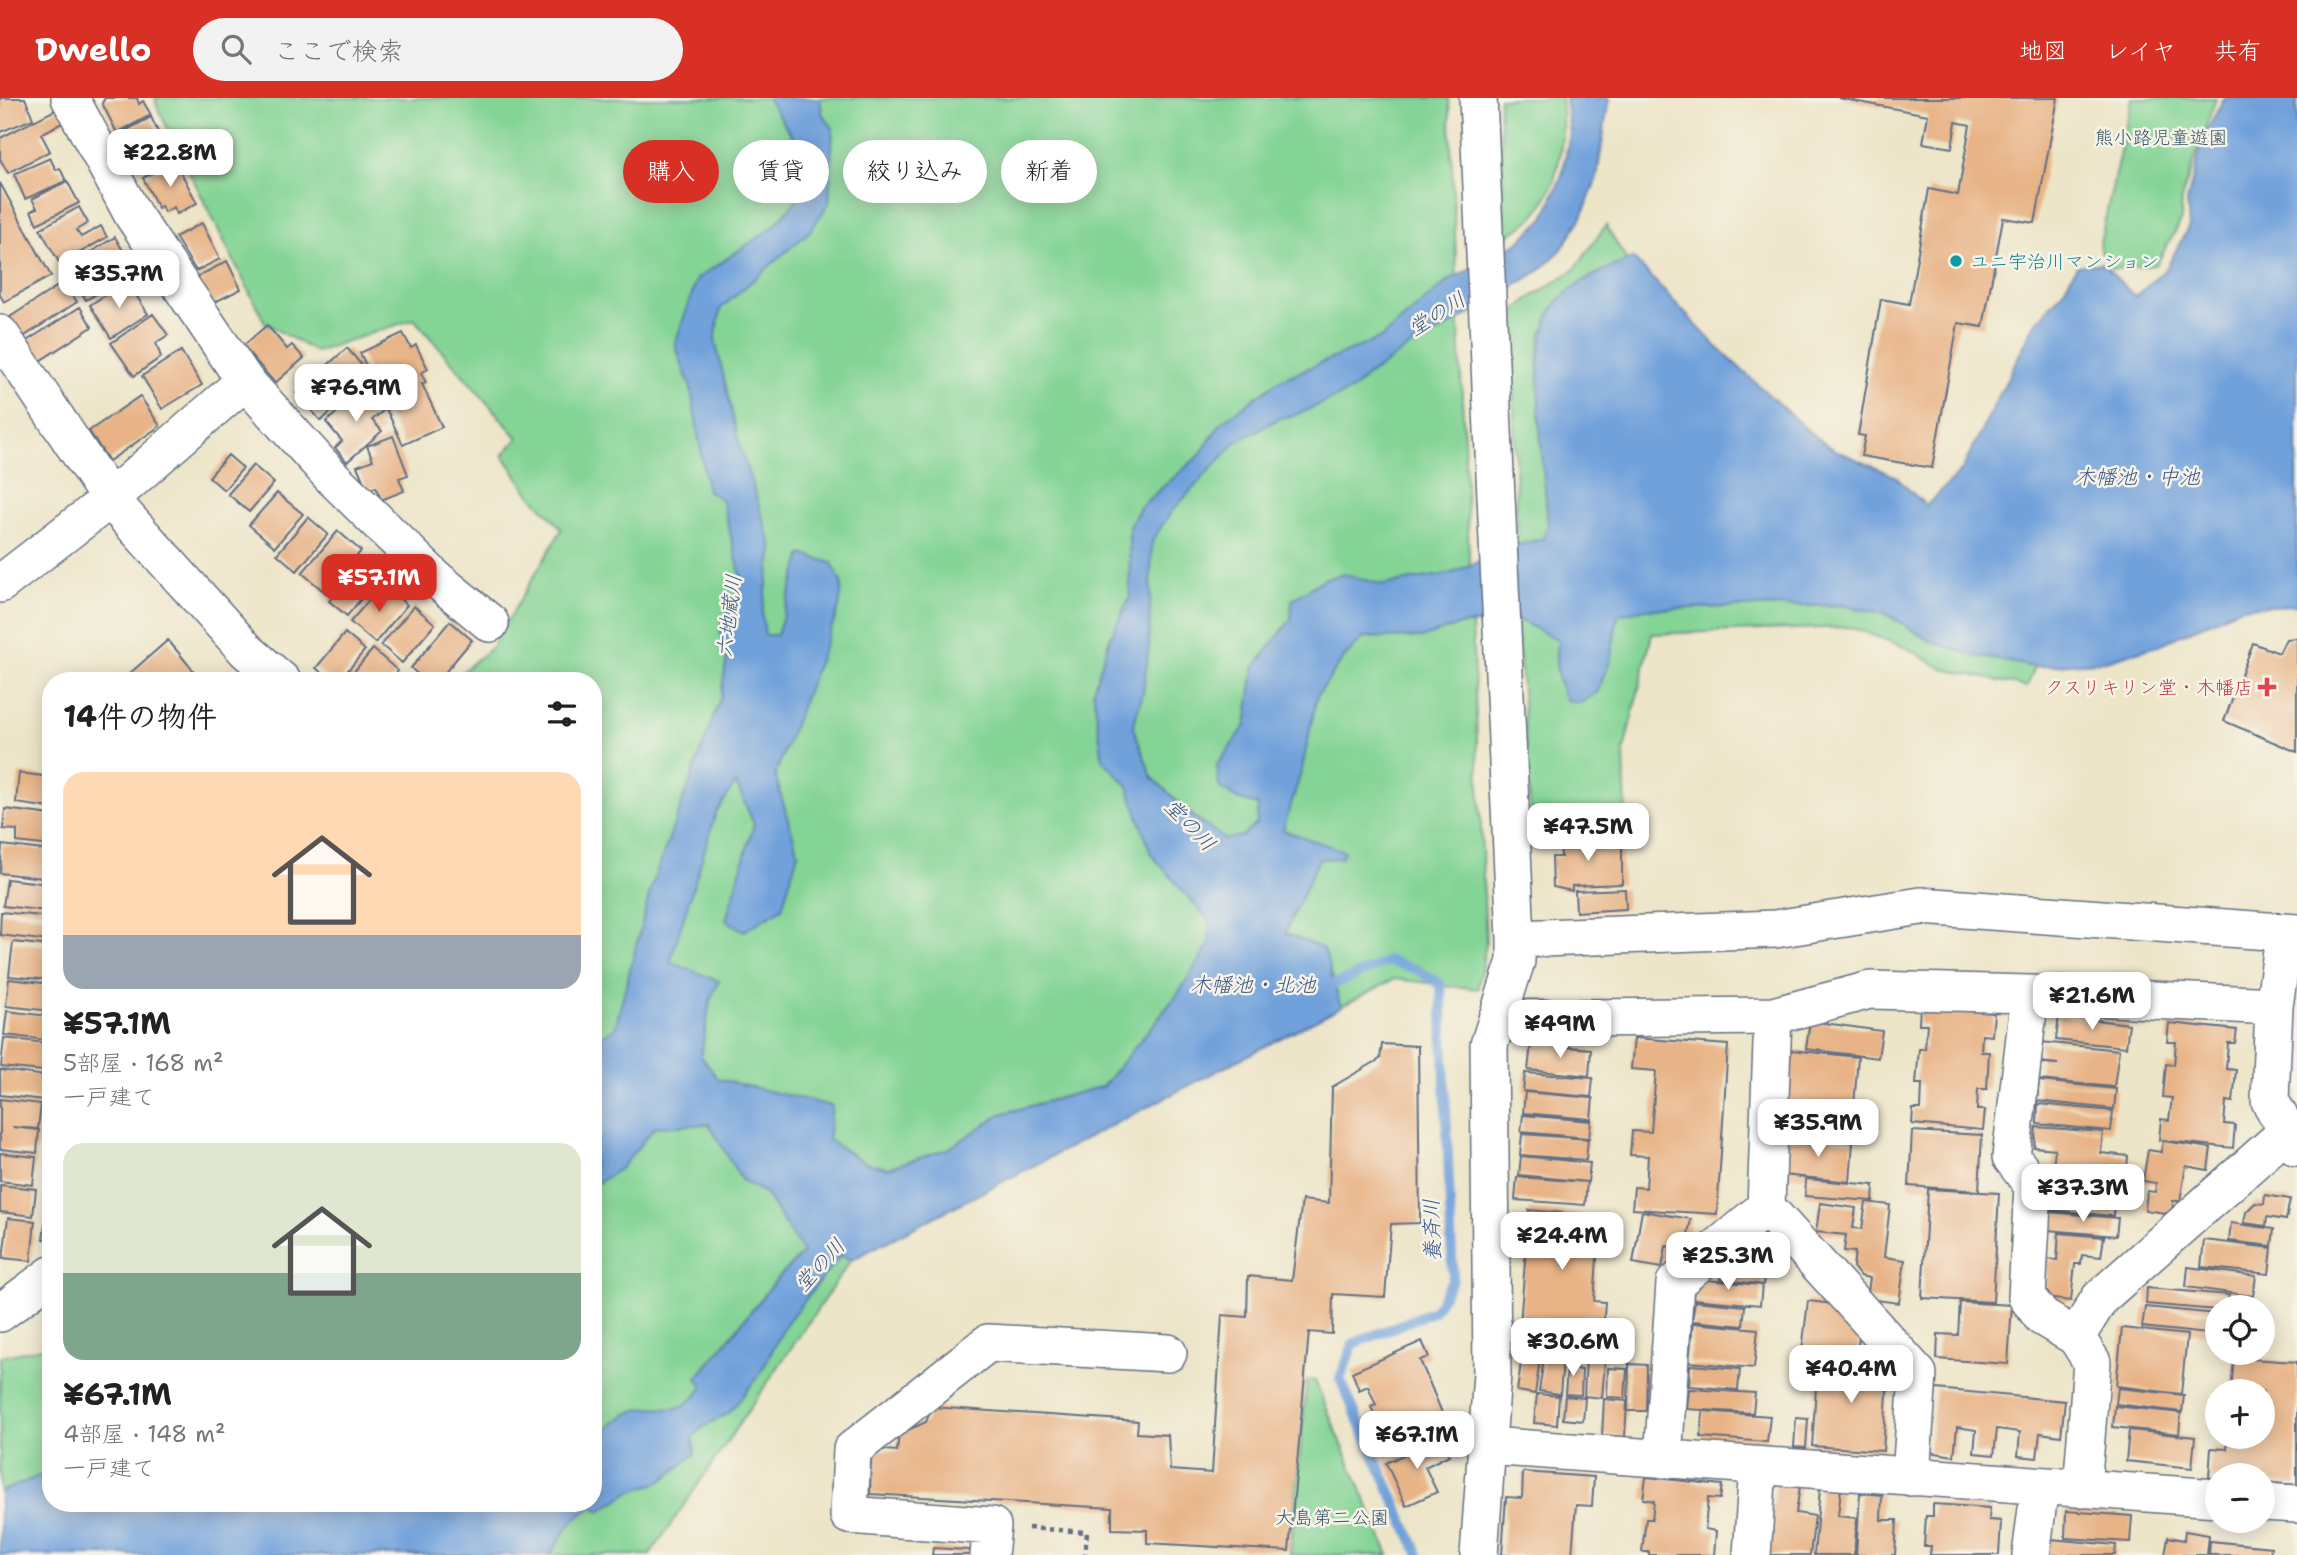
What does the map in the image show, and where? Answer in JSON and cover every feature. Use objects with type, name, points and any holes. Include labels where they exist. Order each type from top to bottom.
[{"type":"street","points":[[69,98],[133,215],[245,381],[332,477],[435,578],[490,623]]},
{"type":"street","points":[[1478,98],[1517,939],[1516,961],[1489,1045],[1492,1374],[1479,1555]]},
{"type":"street","points":[[0,334],[110,499],[257,672]]},
{"type":"street","points":[[0,584],[110,499],[245,381]]},
{"type":"street","points":[[1517,939],[1775,929],[1921,906],[2291,932],[2274,1006],[2270,1101],[2293,1139],[2101,1298],[2076,1337]]},
{"type":"street","points":[[1497,1019],[1773,1016],[1870,990],[2030,994],[2274,1006]]},
{"type":"street","points":[[2030,994],[2011,1157],[2033,1186],[2028,1297],[2042,1317],[2076,1337],[2092,1362],[2082,1489]]},
{"type":"street","points":[[1773,1016],[1766,1207],[1918,1374],[1911,1476]]},
{"type":"street","points":[[1662,1459],[1675,1283],[1766,1207]]},
{"type":"street","points":[[0,1313],[42,1282]]},
{"type":"street","points":[[990,1541],[849,1515],[852,1450],[988,1343],[1168,1353]]},
{"type":"street","points":[[1487,1446],[2205,1497]]},
{"type":"street","points":[[1752,1555],[1758,1465]]},
{"type":"street","points":[[2031,1555],[2040,1486]]},
{"type":"street","points":[[2275,1503],[2297,1504]]},
{"type":"path","points":[[990,1541],[1087,1532],[1085,1555]]},
{"type":"green space","points":[[155,98],[1449,98],[1486,943],[1478,989],[1394,979],[851,1260],[650,1555],[0,1555],[0,1357],[42,1348],[42,1512],[602,1512],[602,672],[462,672],[492,647],[562,529],[528,492],[503,455],[518,438],[414,319],[316,352],[265,323],[157,107]]},
{"type":"green space","points":[[1499,98],[1561,98],[1562,117],[1559,158],[1555,178],[1547,196],[1537,212],[1523,226],[1505,236]]},
{"type":"green space","name":"熊小路児童遊園","points":[[2132,98],[2216,98],[2182,196],[2181,221],[2156,265],[2112,269],[2099,247]]},
{"type":"green space","points":[[1606,225],[1627,261],[1592,276],[1541,334],[1538,362],[1548,525],[1543,539],[1517,545],[1512,315],[1527,300],[1574,270]]},
{"type":"green space","points":[[1842,605],[1886,614],[1931,641],[1972,655],[2035,667],[2027,687],[1943,669],[1905,647],[1850,627],[1652,634],[1624,750],[1626,822],[1532,829],[1517,619],[1610,661],[1618,615],[1643,609]]},
{"type":"green space","name":"大島第二公園","points":[[1307,1380],[1315,1381],[1389,1555],[1290,1555]]},
{"type":"water","points":[[767,98],[820,98],[822,113],[833,128],[829,203],[829,140],[795,140]]},
{"type":"water","points":[[1565,98],[1609,98],[1597,177],[1582,217],[1561,250],[1539,271],[1450,326],[1411,346],[1367,376],[1353,390],[1298,414],[1280,418],[1236,442],[1171,512],[1152,541],[1149,647],[1143,693],[1133,727],[1152,777],[1193,816],[1225,839],[1242,836],[1257,823],[1258,805],[1237,799],[1219,787],[1217,765],[1246,725],[1254,668],[1291,619],[1292,600],[1324,579],[1344,574],[1383,585],[1452,573],[1517,545],[1543,539],[1548,525],[1539,407],[1542,343],[1548,318],[1559,300],[1576,286],[1633,258],[1715,345],[1809,432],[1835,450],[1895,476],[1926,506],[1962,470],[2035,323],[2061,294],[2077,266],[2102,263],[2135,297],[2166,269],[2189,226],[2187,201],[2203,139],[2224,98],[2297,98],[2297,605],[2242,607],[2157,646],[2106,661],[2035,667],[1972,655],[1931,641],[1886,614],[1842,605],[1643,609],[1618,615],[1610,661],[1597,693],[1580,703],[1566,700],[1560,685],[1556,663],[1558,640],[1517,619],[1459,625],[1421,638],[1364,637],[1344,658],[1317,696],[1302,769],[1283,830],[1344,851],[1341,858],[1319,859],[1285,933],[1324,949],[1341,1007],[851,1260],[841,1255],[787,1322],[760,1374],[730,1412],[703,1427],[693,1437],[695,1454],[660,1482],[631,1491],[602,1510],[602,1433],[629,1413],[649,1408],[675,1408],[693,1398],[703,1387],[697,1378],[777,1279],[803,1253],[765,1193],[742,1181],[709,1124],[655,1127],[621,1168],[602,1180],[602,1036],[615,1028],[651,888],[721,696],[727,656],[720,628],[742,581],[722,500],[707,490],[691,389],[675,344],[697,279],[773,227],[794,203],[829,203],[810,231],[721,308],[715,340],[740,447],[773,549],[762,614],[765,635],[777,635],[802,554],[832,563],[842,585],[839,608],[775,775],[798,853],[782,908],[744,931],[726,920],[754,824],[736,783],[716,813],[670,962],[719,981],[710,1001],[701,1056],[718,1079],[832,1106],[828,1140],[866,1163],[887,1168],[948,1149],[1001,1114],[1103,1086],[1177,995],[1210,943],[1208,920],[1151,854],[1128,786],[1103,760],[1093,690],[1110,638],[1130,597],[1129,527],[1141,506],[1199,456],[1222,422],[1280,380],[1381,338],[1448,281],[1516,244],[1544,218],[1562,175],[1570,133]]},
{"type":"water","points":[[42,1475],[42,1512],[585,1512],[570,1524],[550,1555],[0,1555],[0,1492]]},
{"type":"building","points":[[0,98],[25,98],[33,119],[0,132]]},
{"type":"building","points":[[105,98],[137,98],[139,104],[143,101],[151,115],[117,133],[102,103]]},
{"type":"building","name":"ユニ宇治川マンション","points":[[1838,98],[2058,98],[2035,223],[2003,218],[1983,327],[1958,323],[1932,468],[1861,456],[1865,436],[1858,435],[1881,299],[1909,304],[1929,189],[1958,195],[1970,125],[1956,122],[1952,148],[1923,143],[1928,115]]},
{"type":"building","points":[[59,108],[66,121],[41,134],[50,151],[8,173],[0,159],[0,138]]},
{"type":"building","points":[[151,117],[167,151],[133,168],[118,140],[125,137],[123,132]]},
{"type":"building","points":[[50,158],[56,170],[60,168],[66,181],[25,199],[14,174]]},
{"type":"building","points":[[175,161],[197,203],[177,214],[174,207],[164,212],[161,206],[158,208],[143,178]]},
{"type":"building","points":[[67,181],[79,203],[37,224],[31,211],[37,208],[32,199]]},
{"type":"building","points":[[0,183],[51,276],[4,302],[0,295]]},
{"type":"building","points":[[79,207],[88,223],[76,230],[81,237],[101,226],[107,237],[60,264],[40,229]]},
{"type":"building","points":[[202,223],[220,259],[196,271],[175,237]]},
{"type":"building","points":[[115,237],[135,271],[86,300],[67,267]]},
{"type":"building","points":[[227,261],[241,289],[211,304],[197,277]]},
{"type":"building","points":[[127,281],[148,314],[111,338],[90,305]]},
{"type":"building","points":[[64,282],[77,302],[23,337],[10,317]]},
{"type":"building","points":[[80,307],[92,327],[38,362],[25,342]]},
{"type":"building","points":[[153,314],[168,335],[156,343],[161,357],[134,376],[111,343]]},
{"type":"building","points":[[267,325],[287,349],[292,345],[304,358],[275,383],[243,346]]},
{"type":"building","points":[[403,333],[411,348],[416,345],[428,369],[421,373],[426,383],[422,384],[442,427],[403,445],[360,353]]},
{"type":"building","points":[[347,348],[365,369],[356,377],[362,384],[321,421],[296,393]]},
{"type":"building","points":[[181,351],[202,385],[162,409],[142,376]]},
{"type":"building","points":[[364,388],[384,410],[372,420],[382,431],[347,462],[335,448],[342,441],[326,422]]},
{"type":"building","points":[[140,396],[160,426],[109,461],[89,431]]},
{"type":"building","points":[[393,436],[408,475],[399,478],[404,491],[381,500],[376,487],[367,490],[357,466],[373,460],[367,446]]},
{"type":"building","points":[[228,455],[243,468],[224,490],[209,477]]},
{"type":"building","points":[[253,465],[274,483],[249,512],[228,494]]},
{"type":"building","points":[[277,493],[303,514],[275,547],[249,525]]},
{"type":"building","points":[[308,517],[328,534],[297,571],[277,554]]},
{"type":"building","points":[[338,531],[361,551],[326,593],[302,573]]},
{"type":"building","points":[[362,560],[380,576],[347,616],[329,601]]},
{"type":"building","points":[[383,584],[407,605],[375,643],[350,622]]},
{"type":"building","points":[[414,606],[435,624],[402,663],[381,645]]},
{"type":"building","points":[[450,621],[472,640],[445,672],[415,672],[411,668]]},
{"type":"building","points":[[345,633],[365,650],[347,672],[321,672],[316,668]]},
{"type":"building","name":"クスリキリン堂・木幡店","points":[[2297,638],[2297,752],[2224,721],[2253,643],[2279,653],[2286,639]]},
{"type":"building","points":[[168,640],[195,672],[131,672]]},
{"type":"building","points":[[373,649],[398,671],[397,672],[354,672]]},
{"type":"building","points":[[19,773],[42,776],[42,807],[16,803]]},
{"type":"building","points":[[5,809],[42,814],[42,845],[17,842],[17,830],[3,829]]},
{"type":"building","points":[[1622,838],[1622,884],[1572,886],[1572,891],[1553,887],[1552,857],[1561,857],[1560,840]]},
{"type":"building","points":[[2,845],[42,850],[42,878],[0,873]]},
{"type":"building","points":[[7,879],[42,883],[42,910],[3,906]]},
{"type":"building","points":[[1625,889],[1626,909],[1576,912],[1575,891]]},
{"type":"building","points":[[1,912],[42,916],[42,940],[0,935]]},
{"type":"building","points":[[13,942],[42,945],[42,979],[9,976]]},
{"type":"building","points":[[9,979],[42,983],[42,1010],[6,1006]]},
{"type":"building","points":[[1920,1007],[1994,1013],[1992,1036],[1982,1035],[1981,1052],[1989,1052],[1987,1089],[1978,1089],[1977,1110],[1985,1110],[1983,1130],[1912,1124],[1913,1109],[1921,1109],[1922,1084],[1916,1084],[1919,1049],[1925,1049],[1927,1024],[1919,1024]]},
{"type":"building","points":[[7,1011],[42,1015],[42,1040],[4,1035]]},
{"type":"building","points":[[2059,1016],[2129,1024],[2126,1047],[2056,1040]]},
{"type":"building","points":[[1810,1021],[1882,1031],[1878,1058],[1806,1049]]},
{"type":"building","points":[[2169,1023],[2237,1030],[2235,1043],[2228,1043],[2226,1069],[2236,1070],[2233,1102],[2226,1101],[2224,1124],[2235,1125],[2233,1148],[2159,1140],[2161,1119],[2169,1120],[2172,1098],[2163,1097],[2166,1064],[2174,1065],[2176,1042],[2167,1042]]},
{"type":"building","points":[[4,1038],[42,1042],[42,1071],[1,1067]]},
{"type":"building","points":[[1634,1038],[1728,1045],[1717,1214],[1632,1209],[1634,1187],[1646,1188],[1648,1156],[1630,1155],[1632,1131],[1651,1132],[1656,1071],[1631,1069]]},
{"type":"building","points":[[2041,1042],[2119,1050],[2114,1087],[2038,1080],[2040,1063],[2058,1064],[2040,1062]]},
{"type":"building","points":[[1382,1044],[1418,1046],[1420,1223],[1391,1224],[1385,1297],[1333,1294],[1332,1334],[1309,1332],[1289,1551],[1147,1543],[1147,1530],[1112,1529],[1112,1508],[870,1494],[871,1449],[897,1451],[899,1434],[926,1422],[932,1407],[1138,1421],[1137,1433],[1168,1435],[1170,1470],[1212,1473],[1222,1315],[1247,1317],[1248,1276],[1292,1280],[1302,1200],[1329,1203],[1332,1087],[1380,1059]]},
{"type":"building","points":[[1531,1044],[1591,1049],[1589,1076],[1528,1070]]},
{"type":"building","points":[[1791,1050],[1858,1057],[1853,1118],[1785,1112]]},
{"type":"building","points":[[0,1070],[42,1075],[42,1100],[0,1095]]},
{"type":"building","points":[[1525,1073],[1593,1078],[1591,1097],[1523,1091]]},
{"type":"building","points":[[2039,1081],[2116,1089],[2114,1109],[2037,1101]]},
{"type":"building","points":[[1525,1092],[1593,1098],[1591,1119],[1523,1113]]},
{"type":"building","points":[[0,1099],[41,1104],[38,1129],[12,1127],[39,1130],[37,1153],[0,1149]]},
{"type":"building","points":[[2038,1104],[2113,1111],[2111,1131],[2037,1124]]},
{"type":"building","points":[[1523,1115],[1591,1121],[1589,1138],[1521,1132]]},
{"type":"building","points":[[1789,1116],[1834,1120],[1832,1139],[1787,1134]]},
{"type":"building","points":[[2036,1127],[2103,1132],[2101,1153],[2128,1156],[2125,1193],[2051,1186],[2055,1149],[2034,1147]]},
{"type":"building","points":[[1912,1131],[1982,1135],[1979,1191],[1909,1186]]},
{"type":"building","points":[[1522,1134],[1588,1139],[1586,1160],[1520,1155]]},
{"type":"building","points":[[1787,1135],[1853,1142],[1850,1182],[1783,1175]]},
{"type":"building","points":[[2163,1141],[2211,1148],[2208,1170],[2186,1166],[2180,1201],[2173,1201],[2172,1214],[2145,1210],[2147,1191],[2155,1192],[2156,1183],[2143,1181],[2148,1150],[2161,1152]]},
{"type":"building","points":[[0,1153],[36,1157],[33,1185],[0,1181]]},
{"type":"building","points":[[1521,1156],[1590,1163],[1588,1182],[1519,1175]]},
{"type":"building","points":[[1517,1177],[1587,1182],[1585,1205],[1515,1200]]},
{"type":"building","points":[[1806,1179],[1874,1185],[1873,1201],[1805,1196]]},
{"type":"building","points":[[0,1185],[36,1189],[33,1216],[0,1212]]},
{"type":"building","points":[[1928,1189],[1999,1193],[1993,1302],[1922,1298]]},
{"type":"building","points":[[2053,1189],[2115,1195],[2113,1216],[2051,1210]]},
{"type":"building","points":[[2265,1195],[2290,1199],[2286,1220],[2267,1217],[2266,1226],[2244,1223],[2246,1212],[2255,1203],[2264,1204]]},
{"type":"building","points":[[1866,1202],[1890,1205],[1884,1257],[1905,1260],[1899,1303],[1867,1299],[1870,1278],[1860,1276],[1853,1267],[1855,1252],[1844,1251],[1846,1235],[1816,1232],[1820,1203],[1856,1208],[1853,1228],[1862,1229]]},
{"type":"building","points":[[1529,1210],[1600,1216],[1594,1301],[1605,1302],[1603,1330],[1520,1325]]},
{"type":"building","points":[[1642,1211],[1691,1219],[1687,1240],[1676,1238],[1675,1248],[1666,1246],[1662,1268],[1633,1263]]},
{"type":"building","points":[[2049,1212],[2118,1218],[2116,1236],[2048,1230]]},
{"type":"building","points":[[8,1218],[35,1221],[31,1261],[3,1258]]},
{"type":"building","points":[[2231,1223],[2274,1229],[2272,1246],[2229,1241]]},
{"type":"building","points":[[2059,1233],[2104,1237],[2101,1257],[2082,1255],[2081,1264],[2075,1264],[2071,1301],[2044,1298],[2048,1259],[2057,1260]]},
{"type":"building","points":[[1756,1235],[1783,1240],[1779,1265],[1757,1261],[1756,1267],[1765,1268],[1763,1285],[1720,1279],[1722,1263],[1746,1266],[1732,1263],[1734,1250],[1744,1242],[1755,1243]]},
{"type":"building","points":[[2204,1240],[2272,1248],[2269,1274],[2201,1267]]},
{"type":"building","points":[[2188,1267],[2256,1276],[2253,1295],[2186,1287]]},
{"type":"building","points":[[1695,1279],[1762,1285],[1760,1305],[1693,1299]]},
{"type":"building","points":[[2147,1288],[2229,1295],[2205,1295],[2205,1309],[2146,1304]]},
{"type":"building","points":[[1695,1301],[1745,1306],[1743,1326],[1692,1321]]},
{"type":"building","points":[[1808,1301],[1842,1305],[1859,1336],[1857,1358],[1802,1351]]},
{"type":"building","points":[[1960,1302],[2012,1305],[2008,1364],[1937,1359],[1938,1334],[1958,1335]]},
{"type":"building","points":[[2145,1307],[2205,1313],[2205,1334],[2142,1327]]},
{"type":"building","points":[[1693,1323],[1758,1329],[1754,1368],[1689,1362]]},
{"type":"building","points":[[2122,1328],[2187,1335],[2181,1394],[2116,1386]]},
{"type":"building","points":[[1422,1341],[1429,1357],[1420,1360],[1448,1427],[1384,1455],[1373,1428],[1379,1425],[1371,1407],[1376,1405],[1368,1386],[1359,1390],[1352,1372]]},
{"type":"building","points":[[1522,1356],[1540,1359],[1535,1394],[1517,1391]]},
{"type":"building","points":[[1568,1357],[1576,1358],[1575,1369],[1582,1370],[1581,1395],[1565,1394]]},
{"type":"building","points":[[1544,1359],[1563,1361],[1560,1394],[1539,1391]]},
{"type":"building","points":[[1586,1359],[1605,1361],[1602,1398],[1584,1396]]},
{"type":"building","points":[[1818,1359],[1889,1364],[1883,1451],[1812,1446]]},
{"type":"building","points":[[2275,1361],[2297,1362],[2297,1485],[2275,1483],[2275,1463],[2210,1463],[2211,1449],[2275,1449],[2275,1379],[2232,1379],[2233,1365],[2275,1365]]},
{"type":"building","points":[[1629,1364],[1647,1365],[1646,1411],[1628,1411]]},
{"type":"building","points":[[1690,1365],[1740,1369],[1738,1390],[1689,1386]]},
{"type":"building","points":[[1608,1368],[1627,1369],[1625,1398],[1607,1397]]},
{"type":"building","points":[[2118,1388],[2184,1395],[2182,1412],[2116,1404]]},
{"type":"building","points":[[1689,1389],[1755,1393],[1753,1413],[1687,1409]]},
{"type":"building","points":[[1936,1389],[2065,1401],[2061,1436],[2040,1433],[2037,1458],[2018,1456],[2020,1432],[1997,1429],[1994,1455],[1974,1453],[1976,1430],[1957,1427],[1954,1456],[1929,1452]]},
{"type":"building","points":[[1537,1394],[1559,1396],[1557,1425],[1534,1423]]},
{"type":"building","points":[[1565,1396],[1585,1398],[1583,1421],[1563,1419]]},
{"type":"building","points":[[1604,1399],[1627,1401],[1625,1437],[1602,1435]]},
{"type":"building","points":[[2115,1406],[2181,1413],[2179,1434],[2113,1427]]},
{"type":"building","points":[[1703,1411],[1770,1416],[1767,1442],[1701,1437]]},
{"type":"building","points":[[1796,1418],[1808,1419],[1806,1448],[1794,1447]]},
{"type":"building","points":[[2129,1430],[2195,1437],[2192,1468],[2126,1461]]},
{"type":"building","points":[[1441,1437],[1449,1455],[1425,1467],[1437,1492],[1406,1506],[1386,1463]]},
{"type":"building","points":[[1523,1472],[1594,1477],[1592,1506],[1576,1505],[1572,1555],[1502,1555],[1506,1497],[1522,1498]]},
{"type":"building","points":[[1646,1477],[1722,1485],[1720,1499],[1708,1498],[1705,1529],[1716,1531],[1714,1555],[1649,1555],[1649,1552],[1642,1552],[1646,1519],[1652,1519],[1654,1501],[1643,1499]]},
{"type":"building","points":[[1776,1483],[1800,1486],[1796,1513],[1815,1516],[1810,1555],[1766,1555]]},
{"type":"building","points":[[1820,1488],[1841,1489],[1838,1516],[1857,1518],[1854,1555],[1814,1555]]},
{"type":"building","points":[[1860,1493],[1882,1495],[1881,1520],[1897,1520],[1895,1555],[1856,1555]]},
{"type":"building","points":[[1933,1504],[1990,1508],[1989,1520],[2001,1521],[1999,1555],[1930,1555],[1931,1546],[1924,1546],[1926,1516],[1933,1516]]},
{"type":"building","points":[[2066,1511],[2132,1516],[2130,1542],[2065,1538]]},
{"type":"building","points":[[2185,1531],[2209,1535],[2207,1555],[2165,1555],[2168,1537],[2184,1540]]},
{"type":"building","points":[[2050,1539],[2116,1545],[2115,1555],[2042,1555]]},
{"type":"building","points":[[2210,1541],[2271,1547],[2270,1555],[2209,1555]]},
{"type":"building","points":[[933,1548],[969,1550],[969,1555],[932,1555]]},
{"type":"waterway","name":"養斉川","points":[[1333,985],[1389,961],[1416,969],[1441,985],[1453,1279],[1434,1311],[1353,1344],[1340,1379],[1419,1555]]},
{"type":"place","name":"ユニ宇治川マンション","points":[[1956,261]]},
{"type":"place","name":"クスリキリン堂・木幡店","points":[[2267,687]]},
{"type":"water label","name":"堂の川","points":[[1437,314]]},
{"type":"water label","name":"木幡池・中池","points":[[2137,477]]},
{"type":"water label","name":"六地蔵川","points":[[729,616]]},
{"type":"water label","name":"堂の川","points":[[1190,825]]},
{"type":"water label","name":"木幡池・北池","points":[[1253,985]]},
{"type":"water label","name":"堂の川","points":[[820,1265]]}]
